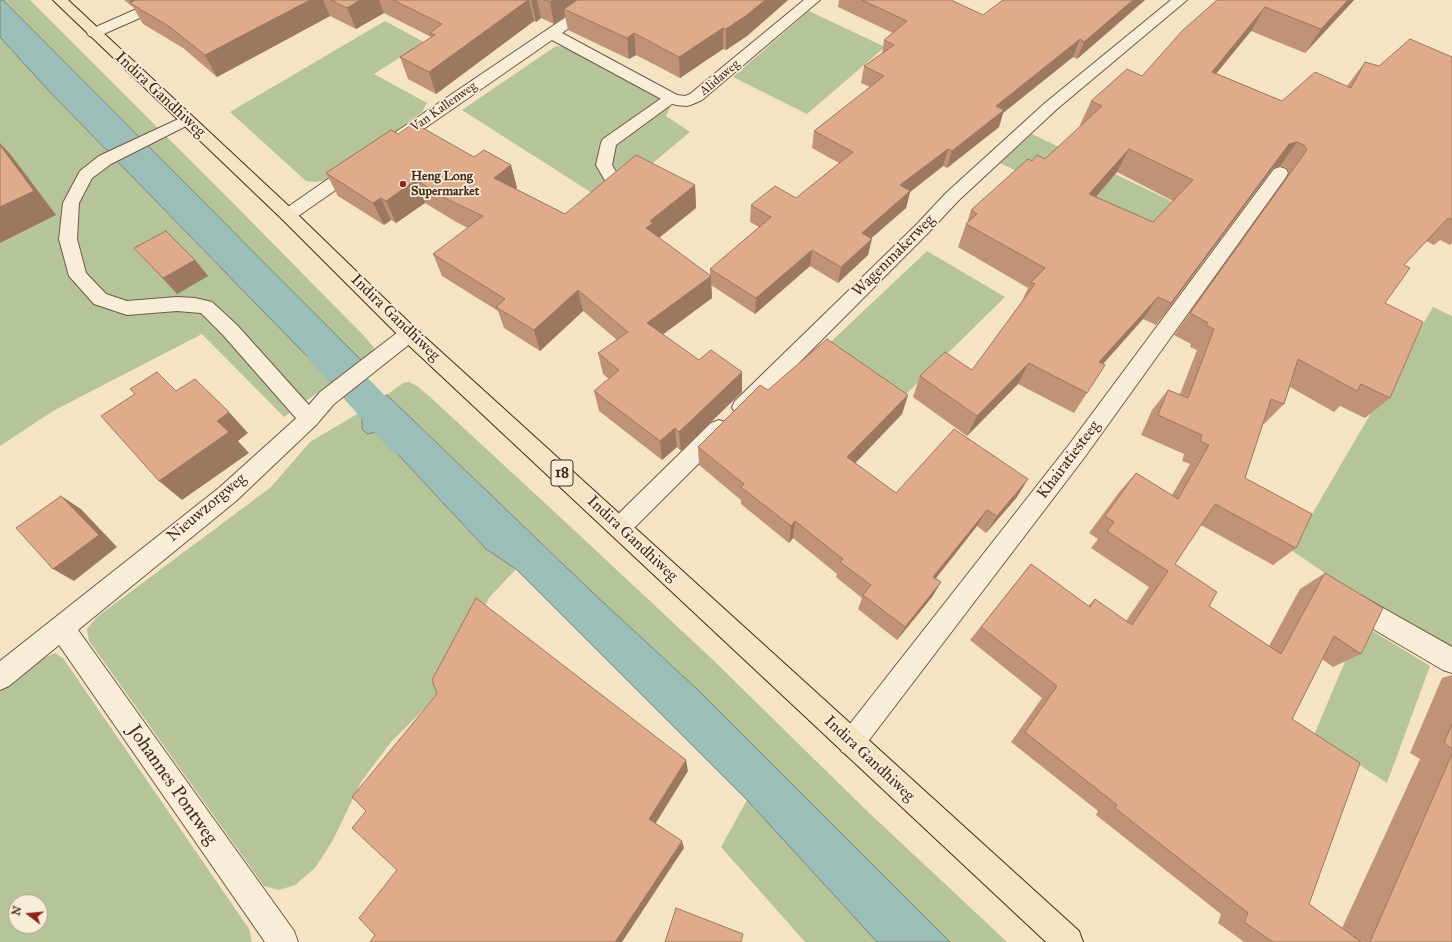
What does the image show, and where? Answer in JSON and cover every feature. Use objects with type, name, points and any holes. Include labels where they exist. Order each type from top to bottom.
[{"type":"main road","name":"Indira Gandhiweg","points":[[60,0],[288,215],[409,334],[620,527],[851,743],[1068,942]]},
{"type":"street","points":[[94,33],[169,0]]},
{"type":"street","name":"Van Kallenweg","points":[[380,151],[600,0]]},
{"type":"street","name":"Alidaweg","points":[[551,33],[671,98],[682,101],[696,97],[813,0]]},
{"type":"street","name":"Wagenmakerweg","points":[[620,527],[917,234],[952,197],[1051,106],[1180,0]]},
{"type":"street","points":[[288,215],[367,160]]},
{"type":"street","name":"Khairatiesteeg","points":[[851,743],[1076,452],[1280,173]]},
{"type":"street","name":"Nieuwzorgweg","points":[[0,677],[228,494],[309,418],[327,398],[409,334]]},
{"type":"street","points":[[1336,593],[1452,661]]},
{"type":"street","name":"Johannes Pontweg","points":[[61,627],[278,940]]},
{"type":"lane","points":[[614,182],[604,165],[609,143],[671,98]]},
{"type":"lane","points":[[188,120],[105,160],[86,175],[71,202],[68,239],[78,276],[100,300],[127,308],[177,304],[206,307],[230,330],[309,418]]},
{"type":"green space","points":[[3,0],[30,0],[236,206],[366,338],[379,354],[364,363]]},
{"type":"green space","points":[[809,11],[885,47],[807,114],[733,77]]},
{"type":"green space","points":[[385,21],[424,42],[374,74],[427,103],[422,112],[328,180],[316,182],[306,181],[230,112]]},
{"type":"green space","points":[[0,37],[48,90],[332,382],[284,417],[202,334],[53,411],[0,446]]},
{"type":"green space","points":[[556,46],[565,47],[671,105],[666,116],[690,132],[606,202],[462,110]]},
{"type":"green space","points":[[1032,134],[1173,202],[1143,232],[1000,163]]},
{"type":"green space","points":[[927,251],[1005,297],[895,405],[820,352]]},
{"type":"green space","points":[[1433,307],[1452,316],[1452,654],[1379,610],[1291,550]]},
{"type":"green space","points":[[409,382],[417,386],[429,396],[712,659],[865,809],[1007,942],[950,942],[698,690],[591,591],[387,395],[403,383]]},
{"type":"green space","points":[[362,411],[362,429],[377,432],[486,549],[516,569],[489,598],[442,691],[391,742],[361,782],[333,840],[315,868],[295,885],[279,890],[264,886],[89,641],[87,629],[97,617],[271,487],[310,442]]},
{"type":"green space","points":[[1361,624],[1430,666],[1387,783],[1314,735]]},
{"type":"green space","points":[[55,653],[63,658],[249,929],[252,942],[0,942],[0,691],[20,672],[41,659]]},
{"type":"green space","points":[[747,800],[877,942],[805,942],[721,847]]},
{"type":"water","points":[[0,0],[3,0],[364,363],[332,382],[48,90],[0,37]]},
{"type":"water","points":[[387,395],[591,591],[698,690],[950,942],[877,942],[747,800],[516,569],[486,549],[377,432],[367,434],[362,429],[362,411]]},
{"type":"building","points":[[135,0],[310,0],[205,55],[170,27],[130,3]]},
{"type":"building","points":[[331,0],[360,0],[347,8]]},
{"type":"building","points":[[393,0],[528,0],[429,72],[400,57],[435,35],[430,33],[442,24]]},
{"type":"building","points":[[577,0],[765,0],[747,15],[726,29],[723,28],[679,57],[634,33],[627,38],[564,9]]},
{"type":"building","points":[[862,0],[951,0],[983,15],[1003,0],[1133,0],[1084,42],[1080,39],[996,106],[1004,110],[952,151],[948,149],[900,185],[910,191],[862,233],[872,239],[841,267],[812,250],[756,298],[710,269],[771,217],[751,205],[775,186],[796,198],[853,152],[814,131],[884,76],[864,66],[894,45],[884,40],[907,21]]},
{"type":"building","points":[[1217,0],[1348,0],[1321,29],[1265,7],[1212,72],[1282,101],[1315,72],[1351,88],[1365,62],[1379,66],[1410,39],[1452,57],[1452,220],[1448,218],[1404,265],[1410,268],[1385,303],[1423,322],[1390,398],[1361,384],[1357,391],[1298,359],[1284,404],[1271,399],[1245,478],[1312,514],[1296,548],[1215,504],[1175,564],[1217,592],[1209,606],[1281,654],[1325,573],[1383,608],[1361,654],[1334,636],[1292,719],[1360,763],[1309,904],[1361,942],[1273,942],[1244,922],[1248,913],[1115,808],[1117,805],[1025,732],[1057,686],[981,627],[1031,564],[1090,607],[1095,599],[1132,625],[1168,571],[1107,531],[1114,522],[1105,516],[1136,473],[1178,499],[1209,445],[1200,441],[1202,435],[1158,415],[1168,390],[1188,398],[1214,329],[1206,325],[1208,323],[1190,313],[1307,150],[1304,145],[1297,142],[1289,144],[1171,303],[1158,297],[1099,362],[1105,365],[1087,393],[1029,363],[977,416],[920,376],[945,352],[972,370],[1035,284],[1031,282],[1045,268],[966,224],[977,214],[971,210],[1028,159],[1032,161],[1037,155],[1045,159],[1102,106],[1091,101],[1127,69],[1142,76],[1183,30]],"holes":[[[1129,149],[1193,180],[1153,222],[1089,194]]]},
{"type":"building","points":[[414,123],[474,157],[484,150],[511,165],[494,178],[565,214],[636,155],[695,185],[650,221],[653,223],[646,228],[711,276],[647,323],[699,360],[711,350],[742,372],[679,432],[675,428],[660,441],[594,391],[619,370],[598,353],[628,332],[578,290],[534,330],[496,307],[505,299],[433,254],[483,216],[449,200],[416,180],[386,201],[381,198],[373,203],[326,173],[391,130],[398,134]]},
{"type":"building","points":[[0,145],[34,191],[0,207]]},
{"type":"building","points":[[166,231],[195,260],[163,278],[134,248]]},
{"type":"building","points":[[827,339],[908,395],[847,457],[896,493],[954,429],[1028,479],[997,516],[987,510],[933,577],[941,582],[905,627],[863,595],[871,585],[840,562],[843,559],[795,521],[791,526],[741,487],[744,484],[698,447],[760,385],[768,390]]},
{"type":"building","points":[[157,372],[176,391],[195,379],[229,412],[217,421],[229,432],[159,481],[101,416],[135,394],[130,389]]},
{"type":"building","points":[[61,496],[99,535],[53,569],[16,528]]},
{"type":"building","points":[[476,598],[686,760],[649,819],[682,841],[615,942],[370,942],[375,935],[359,918],[397,870],[352,828],[366,811],[352,797],[437,694],[432,680]]},
{"type":"building","points":[[1452,724],[1452,749],[1444,743]]},
{"type":"building","points":[[1452,754],[1452,942],[1370,942]]},
{"type":"building","points":[[676,908],[743,934],[741,942],[665,942]]},
{"type":"waterway","points":[[321,351],[405,441]]},
{"type":"place","name":"Heng Long Supermarket","points":[[403,184]]}]
